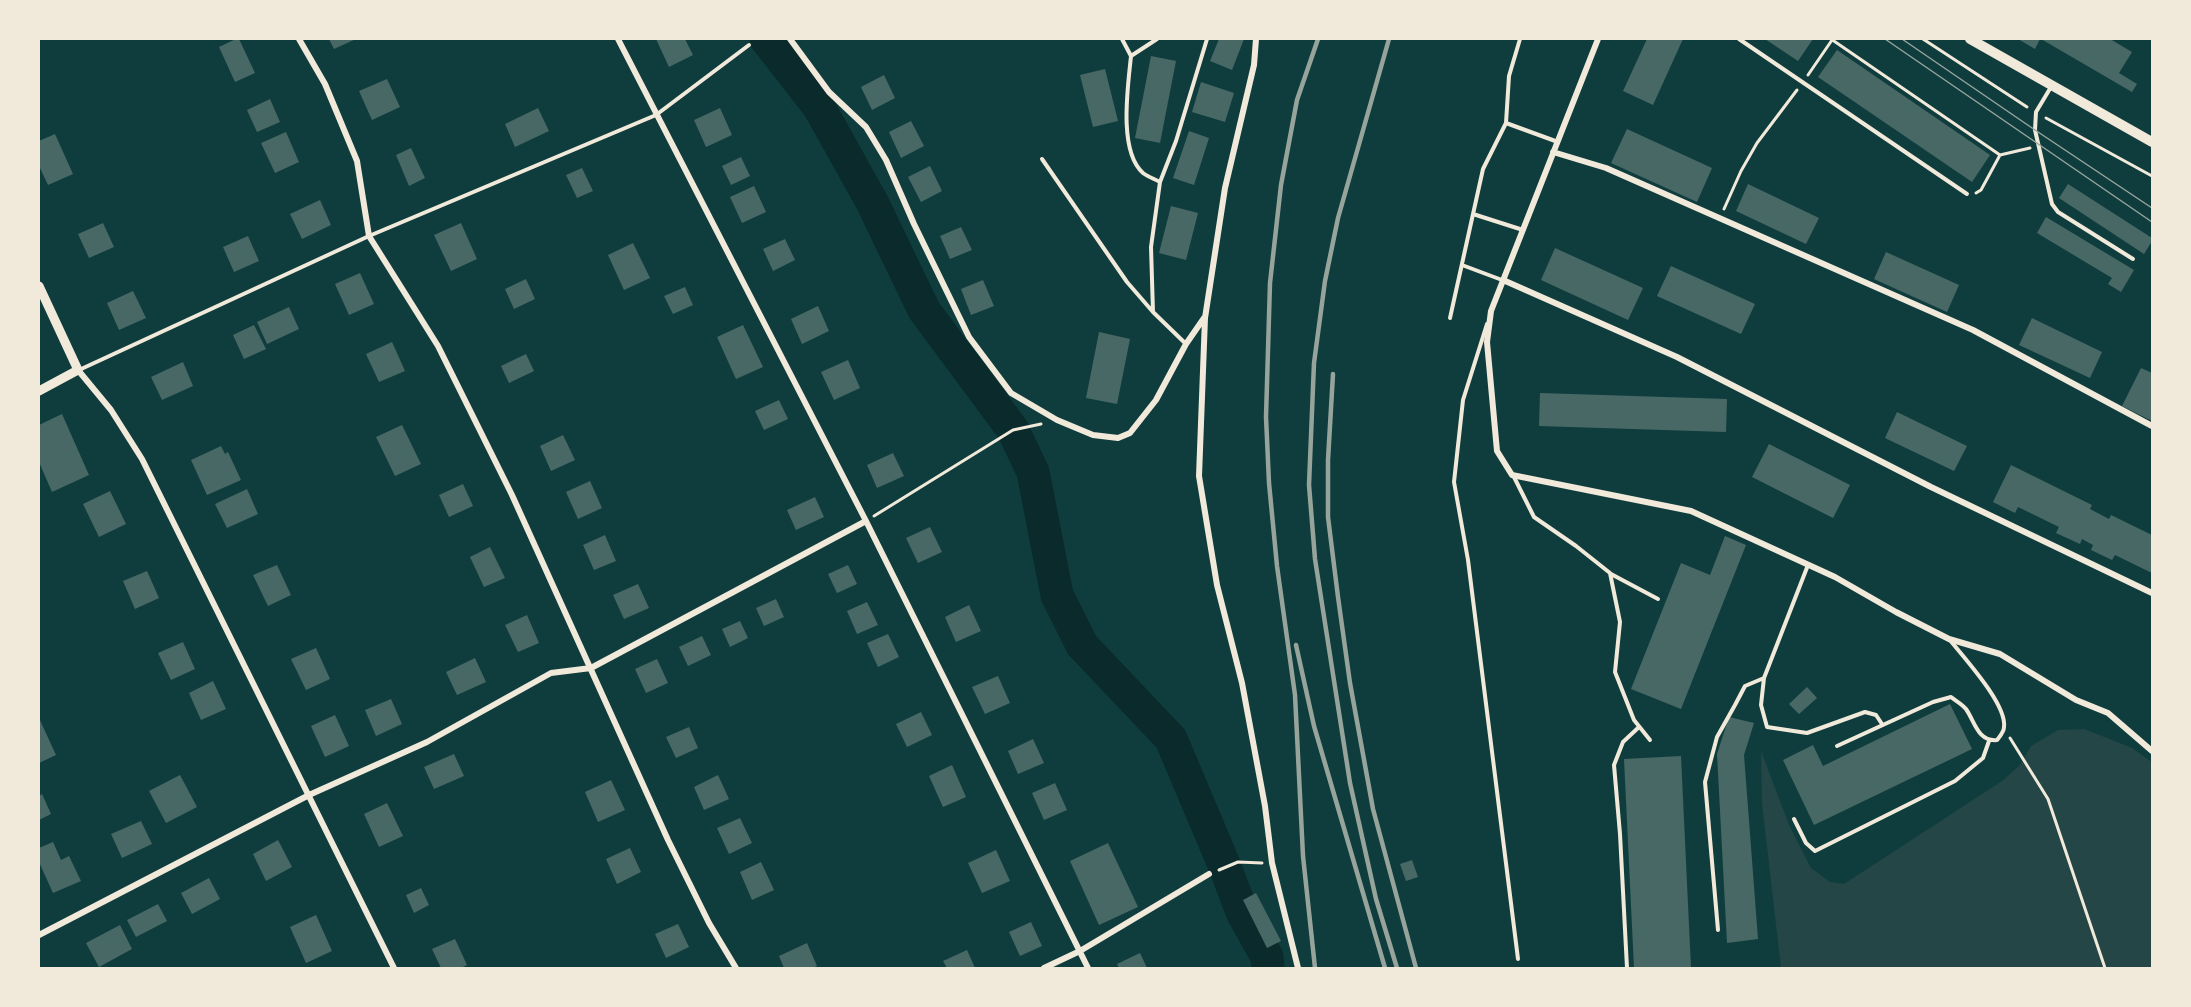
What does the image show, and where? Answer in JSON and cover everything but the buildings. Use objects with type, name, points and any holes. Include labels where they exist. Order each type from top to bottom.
[{"type":"main road","points":[[1970,39],[2152,142]]},
{"type":"street","points":[[299,39],[325,84],[357,161],[369,236],[438,346],[513,495],[668,840],[709,923],[736,968]]},
{"type":"street","points":[[618,39],[866,521],[1088,968]]},
{"type":"street","points":[[790,39],[829,92],[866,127],[886,160],[914,224],[969,337],[1011,393],[1057,420],[1093,435],[1118,438],[1130,433],[1156,400],[1186,344],[1205,318]]},
{"type":"street","points":[[1256,39],[1254,65],[1225,188],[1205,318],[1199,476],[1217,585],[1242,683],[1261,784],[1272,863],[1298,968]]},
{"type":"street","points":[[1598,39],[1491,311],[1487,342],[1497,451],[1512,475],[1691,511],[1835,577],[1949,639],[2000,654],[2076,700],[2108,713],[2152,751]]},
{"type":"street","points":[[1553,152],[1606,168],[1973,330],[2152,426]]},
{"type":"street","points":[[1503,280],[1677,357],[1931,487],[2152,593]]},
{"type":"street","points":[[39,286],[78,370],[111,410],[142,459],[394,968]]},
{"type":"street","points":[[39,391],[78,370]]},
{"type":"street","points":[[39,935],[309,795],[427,742],[551,673],[591,668],[866,521]]},
{"type":"street","points":[[1044,968],[1080,951],[1209,874]]},
{"type":"lane","points":[[1122,39],[1131,56],[1126,121],[1132,154],[1142,172],[1160,182]]},
{"type":"lane","points":[[1131,56],[1157,39]]},
{"type":"lane","points":[[1153,312],[1151,247],[1160,182],[1176,141],[1207,39]]},
{"type":"lane","points":[[1450,318],[1483,168],[1506,123],[1509,76],[1520,39]]},
{"type":"lane","points":[[1739,39],[1967,194]]},
{"type":"lane","points":[[78,370],[369,236],[656,115],[749,45]]},
{"type":"lane","points":[[2051,86],[2036,112],[2035,130],[2052,204],[2058,212],[2133,259]]},
{"type":"lane","points":[[1506,123],[1558,141]]},
{"type":"lane","points":[[1042,159],[1127,282],[1153,312],[1186,344]]},
{"type":"lane","points":[[1473,214],[1523,230]]},
{"type":"lane","points":[[1462,266],[1503,280]]},
{"type":"lane","points":[[1491,311],[1463,400],[1454,482],[1468,560],[1518,959]]},
{"type":"lane","points":[[1512,475],[1534,517],[1610,573],[1658,599]]},
{"type":"lane","points":[[1808,565],[1764,678],[1761,705],[1767,727],[1807,733],[1865,712],[1876,715],[1882,724]]},
{"type":"lane","points":[[1610,573],[1620,622],[1615,672],[1631,712],[1650,740]]},
{"type":"lane","points":[[1837,746],[1933,702],[1951,697],[1964,707],[1981,736],[1989,741],[1997,740],[2004,729],[2003,718],[1994,697],[1949,639]]},
{"type":"lane","points":[[1718,930],[1705,782],[1717,737],[1745,686],[1764,678]]},
{"type":"lane","points":[[1627,968],[1614,765],[1623,742],[1640,727]]},
{"type":"lane","points":[[1794,819],[1806,843],[1815,851],[1955,781],[1983,758],[1989,741]]},
{"type":"path","points":[[1720,218],[1757,142],[1803,82],[1832,39],[2000,154],[2038,147]]},
{"type":"path","points":[[1967,194],[1977,194],[2000,154]]},
{"type":"path","points":[[866,521],[1013,430],[1057,420]]},
{"type":"path","points":[[2004,729],[2048,799],[2105,968]]},
{"type":"path","points":[[1209,874],[1238,862],[1272,863]]},
{"type":"shaded area","points":[[2084,729],[2132,748],[2152,762],[2152,968],[1781,968],[1762,803],[1761,751],[1789,825],[1811,868],[1830,882],[1844,884],[2002,781],[2019,766],[2031,746],[2058,730]]},
{"type":"waterway","points":[[766,39],[819,107],[872,202],[924,310],[1013,430],[1033,472],[1057,595],[1082,645],[1171,739],[1242,912],[1267,957],[1268,968]]},
{"type":"tram line","points":[[1885,39],[2152,222]]},
{"type":"tram line","points":[[1902,39],[2152,208]]},
{"type":"railway","points":[[1315,968],[1303,856],[1295,695],[1277,566],[1269,483],[1266,417],[1270,283],[1281,185],[1297,100],[1318,39]]},
{"type":"railway","points":[[1389,39],[1338,218],[1325,281],[1314,363],[1309,485],[1315,559],[1350,783],[1376,899],[1397,968]]},
{"type":"railway","points":[[1333,374],[1328,460],[1328,517],[1350,683],[1373,809],[1416,968]]},
{"type":"railway","points":[[1296,645],[1314,726],[1385,968]]}]
